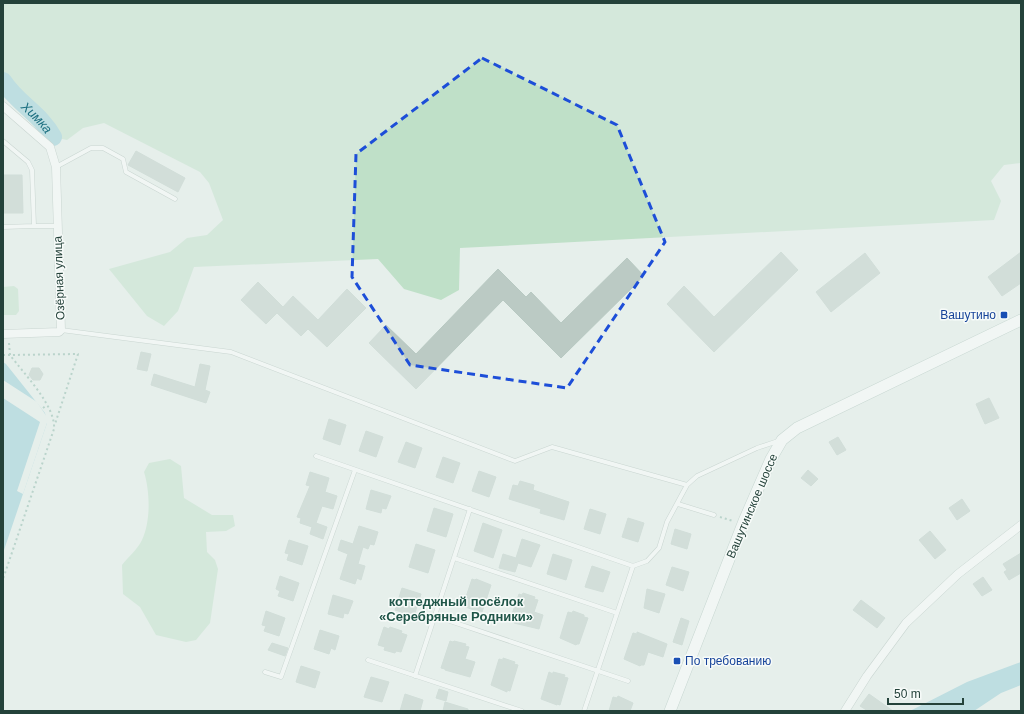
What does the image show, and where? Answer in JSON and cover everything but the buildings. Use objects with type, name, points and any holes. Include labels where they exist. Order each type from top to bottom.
[{"type":"street","points":[[3,106],[50,147],[56,167]]},
{"type":"street","name":"Озёрная улица","points":[[56,167],[61,330]]},
{"type":"street","name":"Вашутинское шоссе","points":[[670,711],[744,521],[770,459],[782,440],[797,428],[1021,320]]},
{"type":"street","points":[[6,334],[59,332],[61,330]]},
{"type":"street","points":[[844,711],[867,676],[906,623],[958,574],[1021,524]]},
{"type":"lane","points":[[4,144],[28,162],[32,170],[34,226]]},
{"type":"lane","points":[[56,167],[91,148],[103,148],[123,160],[126,172],[175,199]]},
{"type":"lane","points":[[3,227],[57,226]]},
{"type":"lane","points":[[61,330],[231,352],[515,461],[552,447],[687,485]]},
{"type":"lane","points":[[316,456],[633,566],[647,561],[659,548],[667,522],[687,485],[697,476],[758,448],[782,440]]},
{"type":"lane","points":[[265,672],[281,677],[355,470]]},
{"type":"lane","points":[[678,504],[714,515]]},
{"type":"lane","points":[[415,676],[470,509]]},
{"type":"lane","points":[[454,558],[617,614]]},
{"type":"lane","points":[[584,711],[633,566]]},
{"type":"lane","points":[[435,616],[628,681]]},
{"type":"lane","points":[[368,660],[522,711]]},
{"type":"path","points":[[6,334],[10,355],[53,415],[54,429]]},
{"type":"path","points":[[3,355],[78,354],[3,579]]},
{"type":"path","points":[[43,408],[47,405]]},
{"type":"path","points":[[714,515],[732,521],[744,521]]},
{"type":"highlighted area","points":[[482,58],[617,125],[665,242],[567,388],[410,365],[352,277],[356,154]]},
{"type":"green space","points":[[3,3],[1021,3],[1021,163],[1004,165],[991,181],[1001,201],[994,220],[460,248],[459,290],[441,300],[404,289],[378,259],[194,267],[178,311],[164,326],[147,316],[109,269],[170,252],[187,238],[207,235],[223,220],[209,183],[200,172],[104,123],[83,128],[67,140],[53,137],[47,124],[23,113],[3,96]]},
{"type":"green space","points":[[14,286],[18,289],[19,311],[16,315],[3,315],[3,287]]},
{"type":"green space","points":[[170,459],[181,466],[184,498],[212,515],[233,515],[235,526],[226,531],[206,532],[207,552],[215,560],[218,569],[210,623],[196,640],[186,642],[156,635],[140,607],[123,594],[122,565],[142,540],[147,524],[149,506],[144,472],[149,463]]},
{"type":"water","points":[[3,362],[45,413],[47,423],[3,553]]},
{"type":"water","points":[[1021,662],[1021,685],[1001,693],[974,711],[910,711],[967,682]]},
{"type":"pier","points":[[3,380],[37,402],[47,417],[47,423],[23,494],[17,491],[40,422],[3,398]]},
{"type":"waterway","name":"Химка","points":[[3,81],[15,96],[36,115],[53,137]]},
{"type":"place","name":"Вашутино","points":[[1004,315]]},
{"type":"place","name":"По требованию","points":[[677,661]]},
{"type":"district","name":"коттеджный посёлок «Серебряные Родники»","points":[[456,608]]}]
